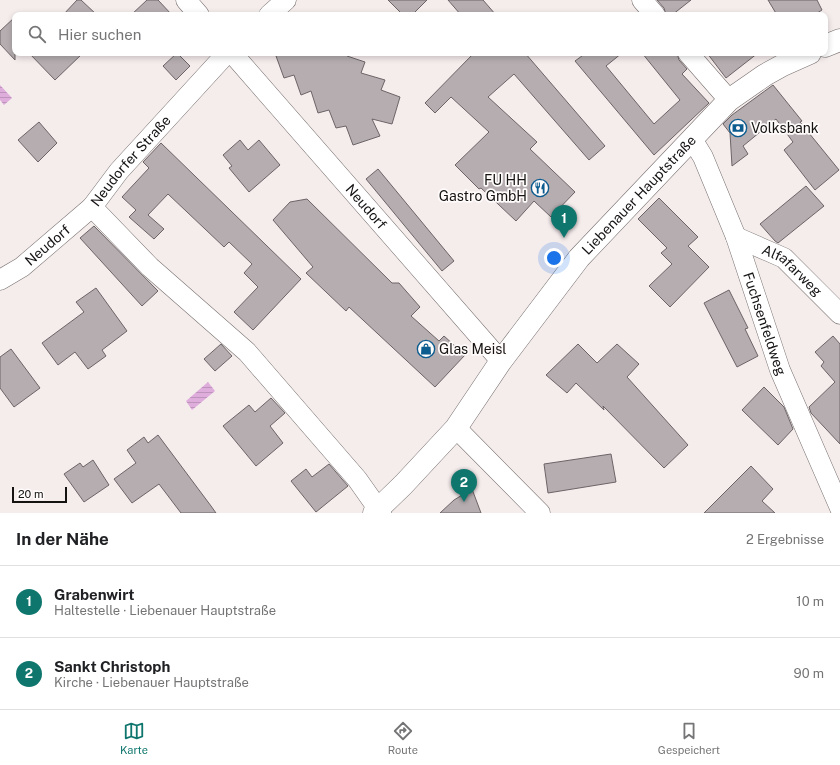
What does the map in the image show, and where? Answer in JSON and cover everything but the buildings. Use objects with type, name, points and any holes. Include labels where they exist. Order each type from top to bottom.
[{"type":"main road","points":[[828,45],[840,40]]},
{"type":"main road","name":"Liebenauer Hauptstraße","points":[[378,512],[456,428],[500,361],[579,258],[729,100],[783,64],[803,56]]},
{"type":"street","points":[[186,0],[196,12]]},
{"type":"street","points":[[272,12],[286,0]]},
{"type":"street","points":[[642,0],[652,12]]},
{"type":"street","name":"Neudorfer Straße","points":[[224,56],[119,171],[92,207],[150,267],[247,352],[357,479],[378,512]]},
{"type":"street","name":"Neudorf","points":[[235,56],[500,361]]},
{"type":"street","points":[[691,56],[729,100]]},
{"type":"street","name":"Fuchsenfeldweg","points":[[692,139],[703,157],[736,237],[780,370],[840,508]]},
{"type":"street","name":"Neudorf","points":[[0,280],[22,267],[92,207]]},
{"type":"street","name":"Alfafarweg","points":[[736,237],[784,258],[840,314]]},
{"type":"street","points":[[456,428],[540,513]]},
{"type":"shaded area","points":[[0,85],[12,98],[4,105],[0,100]]},
{"type":"shaded area","points":[[208,382],[215,391],[192,410],[186,401]]},
{"type":"place","name":"Volksbank","points":[[738,128]]},
{"type":"place","name":"FU HH Gastro GmbH","points":[[540,188]]},
{"type":"place","name":"Grabenwirt","points":[[564,238]]},
{"type":"place","name":"Glas Meisl","points":[[426,349]]},
{"type":"place","name":"Sankt Christoph","points":[[464,502]]}]
